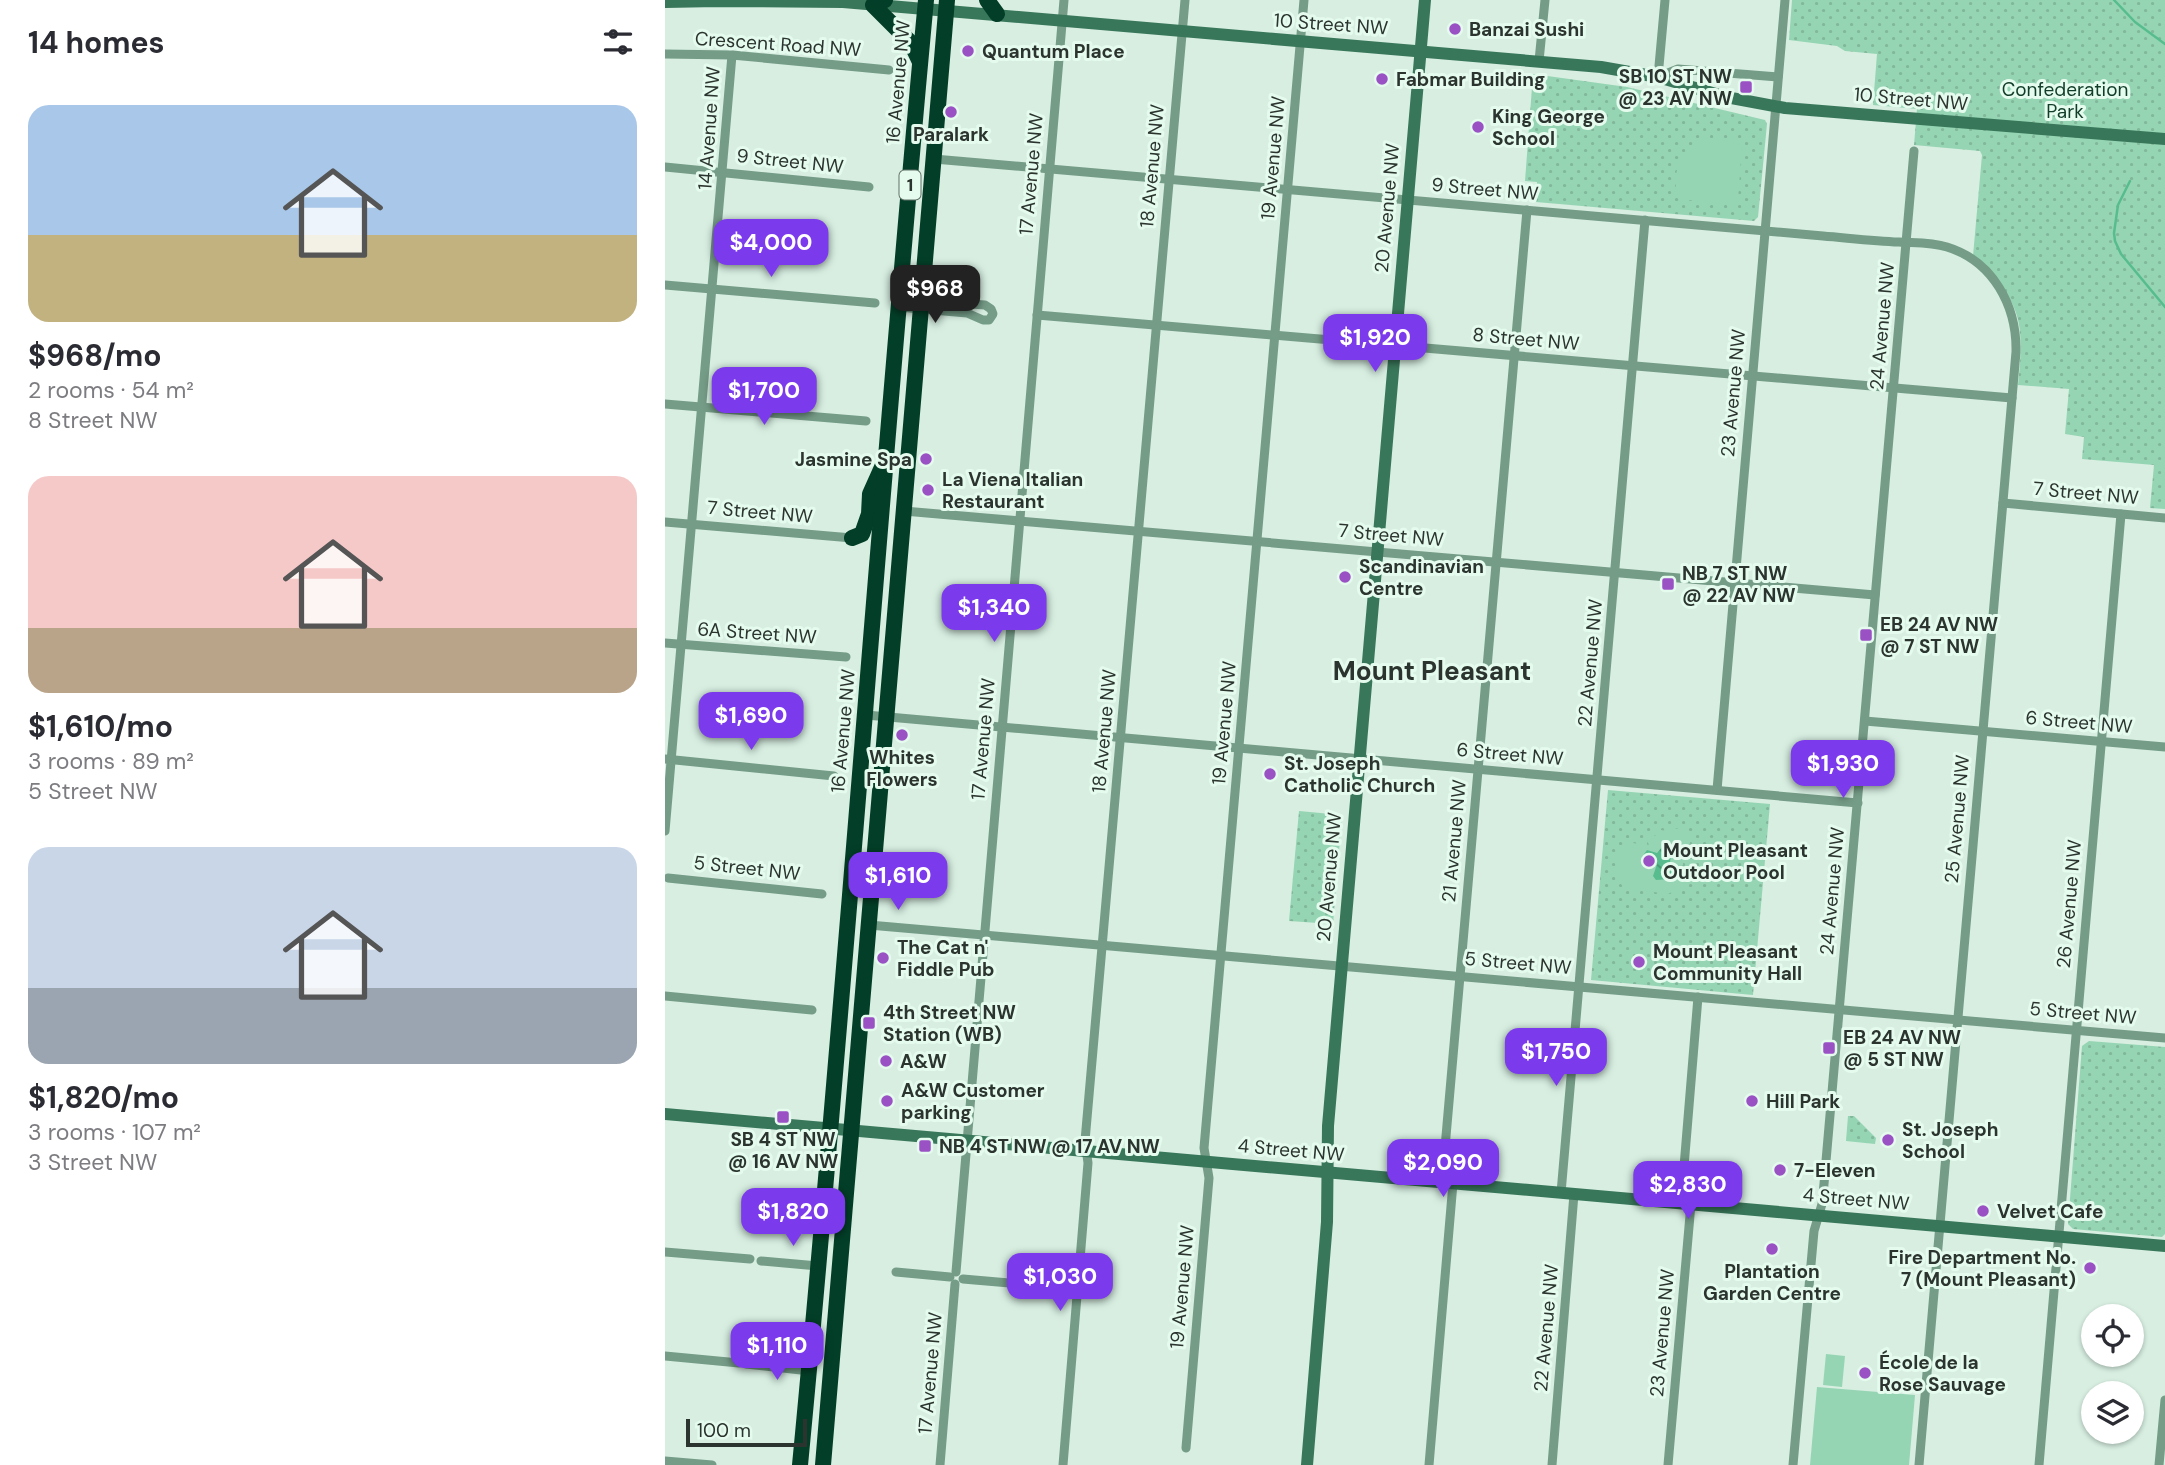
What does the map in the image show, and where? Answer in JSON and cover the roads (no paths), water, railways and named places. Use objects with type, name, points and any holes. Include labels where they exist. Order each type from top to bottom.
[{"type":"highway","points":[[987,0],[997,15]]},
{"type":"highway","points":[[879,2],[911,43],[921,64]]},
{"type":"highway","name":"16 Avenue NW","points":[[800,1465],[926,4]]},
{"type":"highway","name":"1","points":[[823,1465],[947,5]]},
{"type":"highway","points":[[852,538],[862,534],[870,494],[887,457]]},
{"type":"street","name":"17 Avenue NW","points":[[940,1465],[1064,0]]},
{"type":"street","name":"18 Avenue NW","points":[[1063,1465],[1088,1163],[1085,1141],[1185,0]]},
{"type":"street","name":"19 Avenue NW","points":[[1186,1448],[1209,1178],[1204,1148],[1304,0]]},
{"type":"street","name":"20 Avenue NW","points":[[1307,1465],[1325,1256],[1328,1126],[1425,0]]},
{"type":"street","points":[[1539,61],[1545,0]]},
{"type":"street","points":[[1658,77],[1665,0]]},
{"type":"street","name":"23 Avenue NW","points":[[1717,790],[1784,0]]},
{"type":"street","name":"10 Street NW","points":[[665,2],[808,1],[947,5],[997,15],[1601,67],[1658,77],[1726,97],[1775,106],[2165,139]]},
{"type":"street","name":"Crescent Road NW","points":[[665,54],[732,55],[889,70]]},
{"type":"street","name":"14 Avenue NW","points":[[665,831],[668,759],[703,407],[732,55]]},
{"type":"street","name":"10 Street NW","points":[[1658,77],[1678,69],[1778,78]]},
{"type":"street","name":"24 Avenue NW","points":[[1793,1465],[1814,1231],[1824,1184],[1915,151]]},
{"type":"street","name":"9 Street NW","points":[[934,159],[1907,243]]},
{"type":"street","name":"9 Street NW","points":[[665,167],[869,187]]},
{"type":"street","name":"21 Avenue NW","points":[[1429,1465],[1460,975],[1527,210]]},
{"type":"street","name":"22 Avenue NW","points":[[1552,1465],[1580,985],[1645,220]]},
{"type":"street","name":"25 Avenue NW","points":[[1907,243],[1931,243],[1956,250],[1973,259],[1995,281],[2010,309],[2015,330],[2012,398],[1919,1465]]},
{"type":"street","points":[[665,285],[875,303]]},
{"type":"street","points":[[900,303],[967,313],[987,321],[993,314],[992,309],[985,306],[921,305]]},
{"type":"street","name":"8 Street NW","points":[[1037,314],[2012,398]]},
{"type":"street","points":[[665,404],[866,421]]},
{"type":"street","name":"7 Street NW","points":[[2003,503],[2165,518]]},
{"type":"street","name":"7 Street NW","points":[[904,511],[1875,595]]},
{"type":"street","name":"26 Avenue NW","points":[[2039,1465],[2121,514]]},
{"type":"street","name":"7 Street NW","points":[[665,522],[852,538]]},
{"type":"street","name":"6A Street NW","points":[[665,643],[846,657]]},
{"type":"street","name":"6 Street NW","points":[[866,715],[1858,803]]},
{"type":"street","name":"6 Street NW","points":[[1865,721],[2165,747]]},
{"type":"street","points":[[668,759],[834,776]]},
{"type":"street","name":"5 Street NW","points":[[666,878],[822,894]]},
{"type":"street","name":"5 Street NW","points":[[869,925],[2165,1038]]},
{"type":"street","points":[[665,996],[812,1010]]},
{"type":"street","name":"23 Avenue NW","points":[[1668,1465],[1698,997]]},
{"type":"street","name":"4 Street NW","points":[[665,1114],[2165,1245]]},
{"type":"street","points":[[665,1252],[750,1259]]},
{"type":"street","points":[[761,1261],[818,1266]]},
{"type":"street","points":[[896,1272],[1077,1289]]},
{"type":"street","points":[[665,1356],[810,1371]]},
{"type":"street","points":[[2159,1465],[2165,1400]]},
{"type":"street","points":[[665,1461],[712,1465]]},
{"type":"water","points":[[1662,847],[1671,851],[1670,864],[1674,876],[1671,879],[1656,880],[1653,876],[1657,864],[1646,864],[1642,857],[1647,850],[1657,853]]},
{"type":"waterway","points":[[2114,0],[2135,22],[2165,44]]},
{"type":"waterway","points":[[2130,181],[2118,205],[2115,241],[2121,254],[2165,307]]},
{"type":"place","name":"Banzai Sushi","points":[[1455,29]]},
{"type":"place","name":"Quantum Place","points":[[968,51]]},
{"type":"place","name":"Fabmar Building","points":[[1382,79]]},
{"type":"place","name":"SB 10 ST NW @ 23 AV NW","points":[[1746,87]]},
{"type":"place","name":"Paralark","points":[[951,112]]},
{"type":"place","name":"King George School","points":[[1478,127]]},
{"type":"place","name":"Jasmine Spa","points":[[926,459]]},
{"type":"place","name":"La Viena Italian Restaurant","points":[[928,490]]},
{"type":"place","name":"Scandinavian Centre","points":[[1345,577]]},
{"type":"place","name":"NB 7 ST NW @ 22 AV NW","points":[[1668,584]]},
{"type":"place","name":"EB 24 AV NW @ 7 ST NW","points":[[1866,635]]},
{"type":"place","name":"Whites Flowers","points":[[902,735]]},
{"type":"place","name":"St. Joseph Catholic Church","points":[[1270,774]]},
{"type":"place","name":"Mount Pleasant Outdoor Pool","points":[[1649,861]]},
{"type":"place","name":"The Cat n' Fiddle Pub","points":[[883,958]]},
{"type":"place","name":"Mount Pleasant Community Hall","points":[[1639,962]]},
{"type":"place","name":"4th Street NW Station (WB)","points":[[869,1023]]},
{"type":"place","name":"EB 24 AV NW @ 5 ST NW","points":[[1829,1048]]},
{"type":"place","name":"A&W","points":[[886,1061]]},
{"type":"place","name":"A&W Customer parking","points":[[887,1101]]},
{"type":"place","name":"Hill Park","points":[[1752,1101]]},
{"type":"place","name":"SB 4 ST NW @ 16 AV NW","points":[[783,1117]]},
{"type":"place","name":"St. Joseph School","points":[[1888,1140]]},
{"type":"place","name":"NB 4 ST NW @ 17 AV NW","points":[[925,1146]]},
{"type":"place","name":"7-Eleven","points":[[1780,1170]]},
{"type":"place","name":"Velvet Cafe","points":[[1983,1211]]},
{"type":"place","name":"Plantation Garden Centre","points":[[1772,1249]]},
{"type":"place","name":"Fire Department No. 7 (Mount Pleasant)","points":[[2090,1268]]},
{"type":"place","name":"École de la Rose Sauvage","points":[[1865,1373]]},
{"type":"district","name":"Mount Pleasant","points":[[1432,671]]},
{"type":"park label","name":"Confederation Park","points":[[2065,100]]}]
